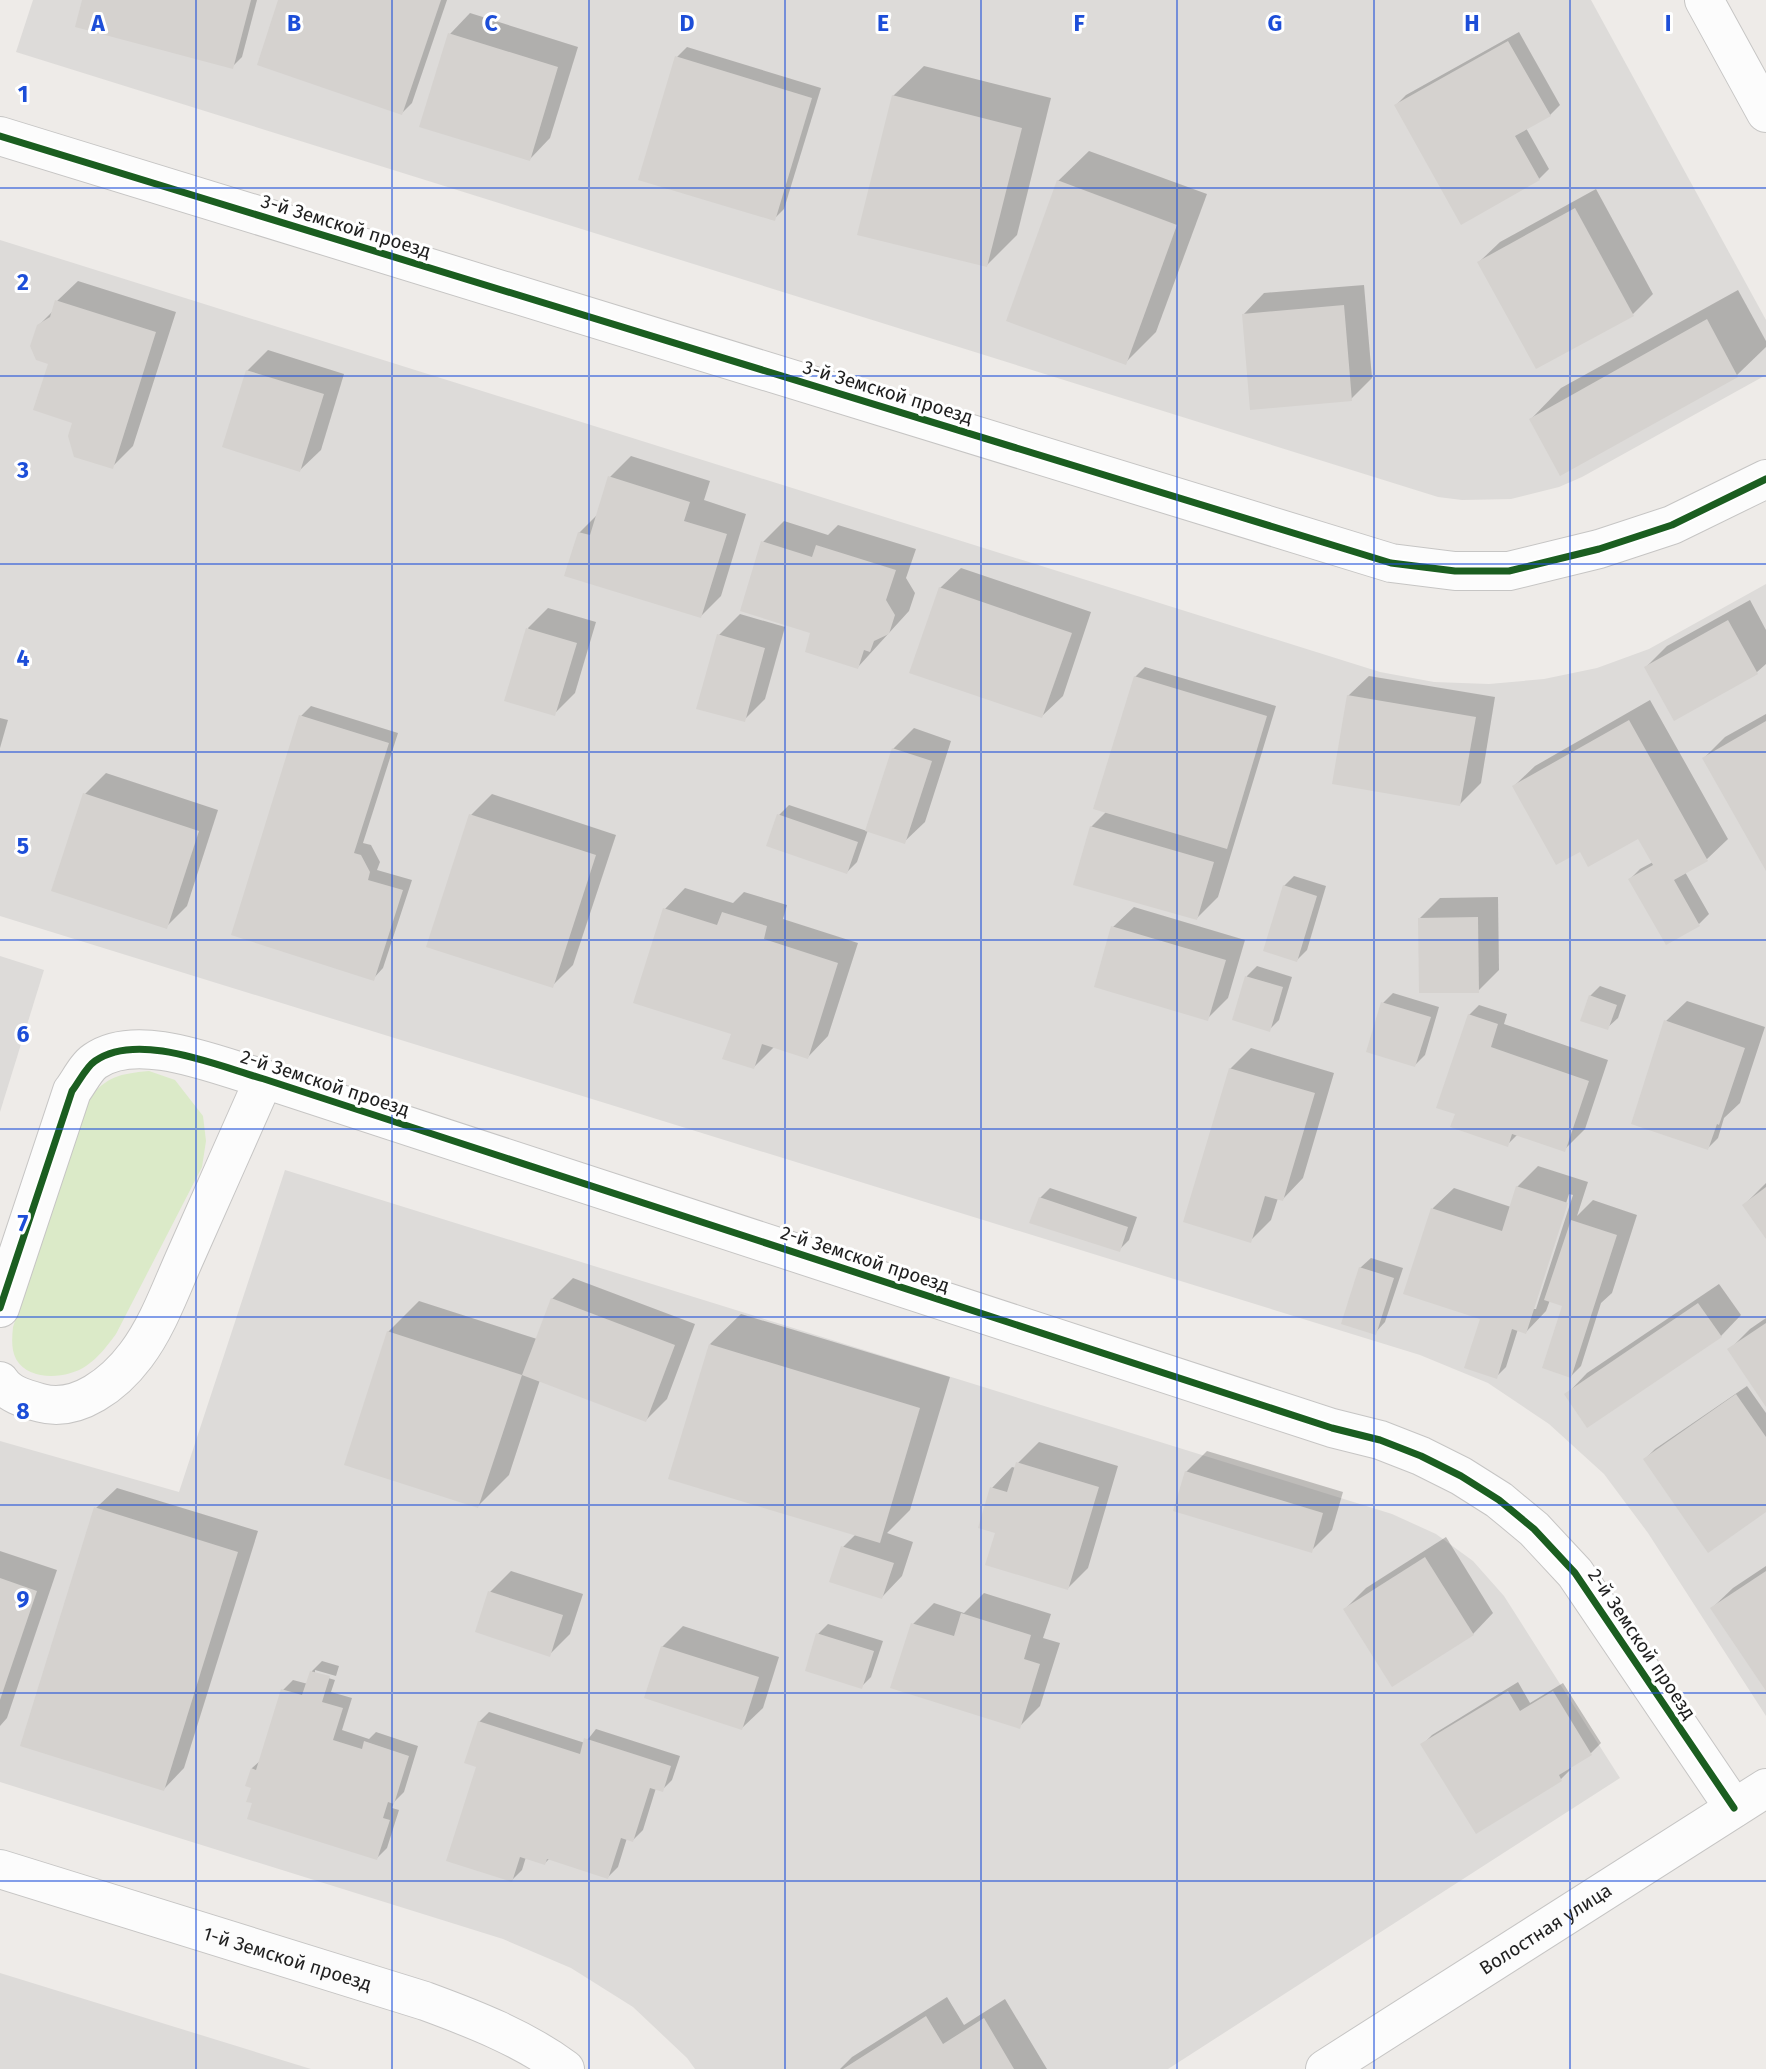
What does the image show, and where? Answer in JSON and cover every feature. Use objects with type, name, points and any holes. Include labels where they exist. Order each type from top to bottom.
[{"type":"street","points":[[1704,0],[1766,113]]},
{"type":"street","name":"3-й Земской проезд","points":[[0,136],[1391,563],[1455,572],[1509,571],[1599,548],[1672,525],[1766,479]]},
{"type":"street","name":"2-й Земской проезд","points":[[0,1308],[72,1091],[94,1062],[119,1049],[149,1048],[264,1079],[1319,1423],[1380,1440],[1421,1456],[1461,1476],[1499,1500],[1534,1529],[1576,1573],[1734,1808]]},
{"type":"street","name":"2-й Земской проезд","points":[[0,1381],[5,1388],[23,1398],[47,1404],[68,1404],[93,1395],[136,1355],[161,1312],[264,1079]]},
{"type":"street","name":"Волостная улица","points":[[1325,2069],[1766,1788]]},
{"type":"street","name":"1-й Земской проезд","points":[[0,1869],[425,2001],[488,2024],[547,2056],[565,2069]]},
{"type":"shaded area","points":[[33,0],[1591,0],[1766,320],[1766,375],[1582,477],[1559,487],[1511,499],[1462,500],[1438,497],[16,52]]},
{"type":"shaded area","points":[[0,240],[1380,672],[1434,682],[1489,684],[1544,679],[1597,668],[1649,649],[1766,584],[1766,1716],[1648,1533],[1604,1474],[1549,1424],[1488,1383],[1420,1355],[0,916]]},
{"type":"shaded area","points":[[0,956],[44,970],[0,1112]]},
{"type":"shaded area","points":[[285,1170],[1392,1514],[1436,1534],[1473,1561],[1504,1596],[1620,1778],[1168,2069],[695,2069],[687,2058],[633,2007],[571,1968],[503,1939],[0,1782],[0,1441],[179,1492]]},
{"type":"shaded area","points":[[0,1973],[311,2069],[0,2069]]},
{"type":"green space","points":[[149,1071],[175,1080],[203,1116],[206,1141],[202,1167],[116,1334],[106,1347],[86,1366],[69,1374],[49,1376],[30,1372],[14,1355],[13,1327],[88,1099],[108,1081],[130,1073]]},
{"type":"building","points":[[82,0],[251,0],[233,69],[75,27]]},
{"type":"building","points":[[278,0],[441,0],[402,115],[257,65]]},
{"type":"building","points":[[448,33],[558,67],[530,161],[419,127]]},
{"type":"building","points":[[1508,41],[1551,116],[1515,136],[1540,180],[1461,225],[1394,105]]},
{"type":"building","points":[[675,56],[812,98],[775,221],[638,180]]},
{"type":"building","points":[[892,95],[1022,128],[987,267],[857,235]]},
{"type":"building","points":[[1057,180],[1177,225],[1126,365],[1006,321]]},
{"type":"building","points":[[1575,208],[1634,316],[1536,369],[1477,262]]},
{"type":"building","points":[[55,300],[156,332],[113,469],[74,457],[68,436],[72,423],[33,410],[48,364],[36,360],[30,346],[37,325],[50,317]]},
{"type":"building","points":[[1344,305],[1352,401],[1250,410],[1242,314]]},
{"type":"building","points":[[1707,319],[1738,377],[1560,476],[1529,419]]},
{"type":"building","points":[[246,370],[324,394],[300,472],[222,447]]},
{"type":"building","points":[[608,476],[690,502],[684,521],[727,534],[701,618],[564,576],[578,532],[590,535]]},
{"type":"building","points":[[761,541],[812,557],[816,545],[896,570],[886,600],[895,615],[889,634],[874,641],[870,652],[864,650],[858,669],[805,652],[810,633],[740,611]]},
{"type":"building","points":[[939,587],[1072,633],[1042,718],[909,673]]},
{"type":"building","points":[[1728,620],[1758,674],[1674,721],[1644,667]]},
{"type":"building","points":[[526,628],[577,643],[555,716],[504,701]]},
{"type":"building","points":[[717,634],[765,648],[745,722],[696,709]]},
{"type":"building","points":[[1134,676],[1267,716],[1227,849],[1093,809]]},
{"type":"building","points":[[1347,695],[1476,717],[1460,806],[1332,784]]},
{"type":"building","points":[[299,715],[389,743],[354,853],[361,855],[370,872],[368,880],[403,890],[374,981],[231,935]]},
{"type":"building","points":[[1629,720],[1708,861],[1674,880],[1700,926],[1666,945],[1628,879],[1653,865],[1638,839],[1588,867],[1580,852],[1556,865],[1512,786]]},
{"type":"building","points":[[1766,721],[1766,871],[1702,758]]},
{"type":"building","points":[[892,748],[932,761],[905,844],[865,831]]},
{"type":"building","points":[[83,793],[199,831],[167,929],[51,891]]},
{"type":"building","points":[[469,814],[596,855],[553,988],[426,947]]},
{"type":"building","points":[[777,814],[858,842],[847,874],[766,846]]},
{"type":"building","points":[[1090,826],[1214,862],[1197,920],[1073,885]]},
{"type":"building","points":[[1283,885],[1317,896],[1297,962],[1263,951]]},
{"type":"building","points":[[663,908],[717,925],[722,912],[767,926],[764,939],[838,963],[808,1059],[762,1044],[754,1069],[722,1059],[731,1034],[633,1003]]},
{"type":"building","points":[[1478,917],[1479,993],[1419,993],[1418,918]]},
{"type":"building","points":[[1111,926],[1226,960],[1208,1021],[1094,987]]},
{"type":"building","points":[[1245,976],[1283,987],[1270,1032],[1232,1020]]},
{"type":"building","points":[[1589,995],[1617,1005],[1608,1030],[1580,1021]]},
{"type":"building","points":[[1381,1002],[1431,1017],[1415,1067],[1366,1052]]},
{"type":"building","points":[[1468,1014],[1498,1024],[1491,1047],[1589,1081],[1565,1152],[1512,1134],[1508,1147],[1450,1127],[1455,1114],[1436,1108]]},
{"type":"building","points":[[1664,1020],[1745,1048],[1708,1150],[1631,1124]]},
{"type":"building","points":[[1229,1068],[1315,1093],[1283,1201],[1265,1196],[1251,1243],[1183,1222]]},
{"type":"building","points":[[1516,1186],[1568,1203],[1526,1334],[1512,1329],[1497,1379],[1464,1368],[1480,1319],[1403,1294],[1431,1208],[1502,1231]]},
{"type":"building","points":[[1766,1187],[1766,1239],[1742,1205]]},
{"type":"building","points":[[1039,1197],[1128,1227],[1120,1252],[1029,1223]]},
{"type":"building","points":[[1571,1220],[1617,1235],[1571,1378],[1542,1368],[1562,1306],[1544,1300]]},
{"type":"building","points":[[1359,1267],[1394,1278],[1376,1335],[1341,1324]]},
{"type":"building","points":[[551,1298],[675,1345],[646,1422],[522,1375]]},
{"type":"building","points":[[1698,1303],[1722,1337],[1587,1428],[1564,1394]]},
{"type":"building","points":[[1766,1323],[1766,1407],[1727,1349]]},
{"type":"building","points":[[387,1331],[522,1375],[478,1508],[344,1465]]},
{"type":"building","points":[[709,1344],[920,1408],[880,1543],[668,1479]]},
{"type":"building","points":[[1736,1394],[1766,1437],[1766,1512],[1708,1553],[1643,1459]]},
{"type":"building","points":[[1016,1462],[1099,1487],[1068,1590],[985,1565],[995,1533],[978,1528],[990,1487],[1007,1492]]},
{"type":"building","points":[[1185,1471],[1323,1513],[1312,1553],[1173,1511]]},
{"type":"building","points":[[94,1507],[238,1552],[164,1791],[20,1746]]},
{"type":"building","points":[[841,1546],[894,1563],[882,1599],[829,1582]]},
{"type":"building","points":[[1425,1557],[1474,1635],[1392,1687],[1343,1609]]},
{"type":"building","points":[[1766,1571],[1766,1691],[1710,1608]]},
{"type":"building","points":[[0,1578],[37,1591],[0,1700]]},
{"type":"building","points":[[488,1591],[563,1615],[550,1657],[475,1632]]},
{"type":"building","points":[[961,1613],[1031,1635],[1024,1659],[1040,1664],[1020,1729],[890,1688],[911,1623],[954,1636]]},
{"type":"building","points":[[816,1633],[874,1651],[862,1689],[805,1671]]},
{"type":"building","points":[[661,1646],[759,1677],[742,1730],[644,1698]]},
{"type":"building","points":[[310,1671],[330,1676],[322,1702],[343,1708],[333,1740],[362,1749],[364,1741],[409,1756],[394,1804],[388,1802],[383,1818],[390,1820],[377,1860],[247,1819],[252,1803],[246,1802],[251,1788],[245,1786],[251,1768],[256,1770],[281,1689],[302,1695]]},
{"type":"building","points":[[1508,1691],[1520,1711],[1553,1691],[1592,1755],[1559,1775],[1562,1781],[1476,1834],[1420,1744]]},
{"type":"building","points":[[478,1721],[580,1754],[584,1738],[671,1766],[663,1792],[650,1788],[633,1842],[621,1838],[608,1879],[547,1859],[545,1865],[520,1857],[512,1882],[446,1861],[476,1767],[464,1763]]},
{"type":"building","points":[[926,2016],[943,2044],[984,2018],[1014,2069],[843,2069]]},
{"type":"cycle path","points":[[0,136],[1391,563],[1455,571],[1509,571],[1599,549],[1672,525],[1766,479]]},
{"type":"cycle path","points":[[0,1308],[72,1091],[89,1067],[95,1061],[113,1053],[133,1049],[155,1050],[202,1060],[1332,1428],[1380,1440],[1421,1456],[1461,1476],[1499,1500],[1534,1529],[1575,1573],[1734,1808]]}]
